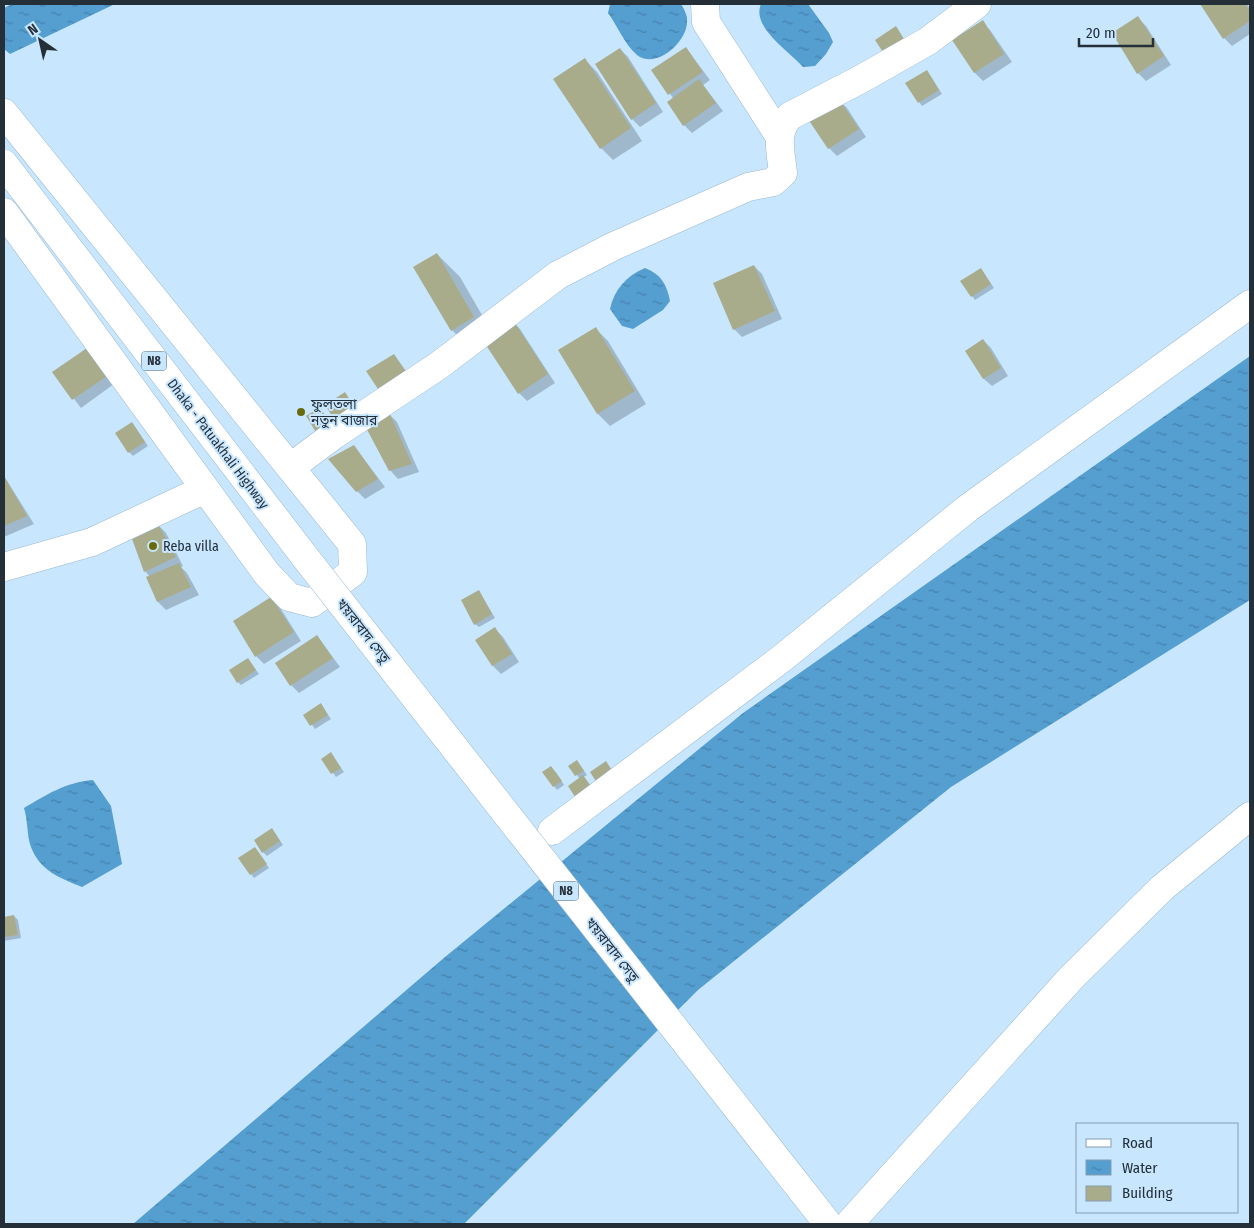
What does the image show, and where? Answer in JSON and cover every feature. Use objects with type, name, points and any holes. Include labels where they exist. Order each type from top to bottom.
[{"type":"main road","points":[[291,467],[334,435],[438,366],[558,276],[614,246],[748,187],[773,182],[783,173],[778,134],[706,22],[705,4]]},
{"type":"main road","points":[[778,134],[782,123],[790,116],[928,41],[977,4]]},
{"type":"main road","points":[[4,113],[352,544],[353,572],[312,603],[289,597],[267,574],[4,212]]},
{"type":"main road","name":"Dhaka - Patuakhali Highway","points":[[4,164],[304,557]]},
{"type":"main road","points":[[552,831],[781,659],[968,508],[1250,304]]},
{"type":"main road","points":[[4,567],[92,542],[206,489]]},
{"type":"main road","name":"খয়রাবাদ সেতু","points":[[304,557],[828,1224]]},
{"type":"main road","points":[[849,1224],[1071,978],[1162,888],[1250,816]]},
{"type":"water","points":[[12,4],[115,4],[10,54],[4,49],[4,8]]},
{"type":"water","points":[[610,4],[681,4],[687,17],[686,30],[682,38],[669,52],[653,59],[645,59],[637,55],[625,40],[608,13]]},
{"type":"water","points":[[761,4],[808,4],[829,33],[833,42],[826,54],[815,66],[803,67],[766,30],[759,13]]},
{"type":"water","points":[[645,268],[651,270],[659,277],[667,290],[670,301],[663,310],[633,329],[622,326],[610,309],[614,296],[627,279]]},
{"type":"water","points":[[1250,356],[1250,600],[951,787],[698,990],[464,1224],[133,1224],[445,957],[743,713]]},
{"type":"water","points":[[93,780],[111,806],[122,864],[82,887],[52,873],[40,862],[30,843],[24,808],[65,786]]},
{"type":"building","points":[[1200,4],[1245,4],[1250,11],[1250,21],[1223,39]]},
{"type":"building","points":[[1138,16],[1164,56],[1137,74],[1112,33]]},
{"type":"building","points":[[983,20],[1004,54],[974,73],[952,40]]},
{"type":"building","points":[[896,26],[909,47],[888,60],[875,40]]},
{"type":"building","points":[[686,47],[703,72],[668,95],[651,70]]},
{"type":"building","points":[[620,48],[656,103],[631,120],[595,64]]},
{"type":"building","points":[[585,58],[631,128],[600,149],[553,79]]},
{"type":"building","points":[[927,70],[939,90],[918,103],[905,83]]},
{"type":"building","points":[[699,79],[716,103],[683,126],[667,102]]},
{"type":"building","points":[[839,99],[859,129],[828,149],[808,119]]},
{"type":"building","points":[[437,253],[474,317],[451,331],[413,267]]},
{"type":"building","points":[[754,265],[775,311],[733,330],[713,283]]},
{"type":"building","points":[[981,268],[991,284],[971,297],[960,281]]},
{"type":"building","points":[[513,320],[548,374],[518,394],[482,339]]},
{"type":"building","points":[[596,327],[635,391],[597,414],[558,350]]},
{"type":"building","points":[[983,339],[1001,368],[983,379],[965,351]]},
{"type":"building","points":[[87,348],[107,376],[72,400],[52,372]]},
{"type":"building","points":[[394,354],[406,372],[378,389],[366,371]]},
{"type":"building","points":[[345,392],[354,406],[334,419],[325,405]]},
{"type":"building","points":[[320,407],[331,425],[317,434],[306,416]]},
{"type":"building","points":[[389,412],[412,464],[389,471],[364,424]]},
{"type":"building","points":[[132,422],[145,442],[128,453],[115,433]]},
{"type":"building","points":[[354,445],[378,479],[356,492],[328,459]]},
{"type":"building","points":[[4,476],[27,516],[4,526]]},
{"type":"building","name":"Reba villa","points":[[158,524],[176,557],[144,572],[131,536]]},
{"type":"building","points":[[179,563],[191,587],[157,602],[146,577]]},
{"type":"building","points":[[479,590],[492,614],[474,625],[461,600]]},
{"type":"building","points":[[271,597],[294,632],[255,657],[233,621]]},
{"type":"building","points":[[495,627],[512,654],[492,666],[475,640]]},
{"type":"building","points":[[317,635],[333,658],[290,686],[275,663]]},
{"type":"building","points":[[248,658],[256,670],[237,683],[229,670]]},
{"type":"building","points":[[321,703],[328,715],[310,726],[303,715]]},
{"type":"building","points":[[331,752],[341,768],[331,774],[321,759]]},
{"type":"building","points":[[577,760],[584,771],[575,776],[568,766]]},
{"type":"building","points":[[606,761],[615,775],[599,786],[590,772]]},
{"type":"building","points":[[551,766],[562,781],[553,787],[542,772]]},
{"type":"building","points":[[583,775],[593,789],[577,800],[568,786]]},
{"type":"building","points":[[272,828],[280,841],[262,853],[254,840]]},
{"type":"building","points":[[255,847],[267,864],[250,875],[238,858]]},
{"type":"building","points":[[14,915],[18,935],[4,937],[4,917]]},
{"type":"place","name":"ফুলতলা নতুন বাজার","points":[[301,412]]},
{"type":"place","name":"Reba villa","points":[[153,546]]}]
